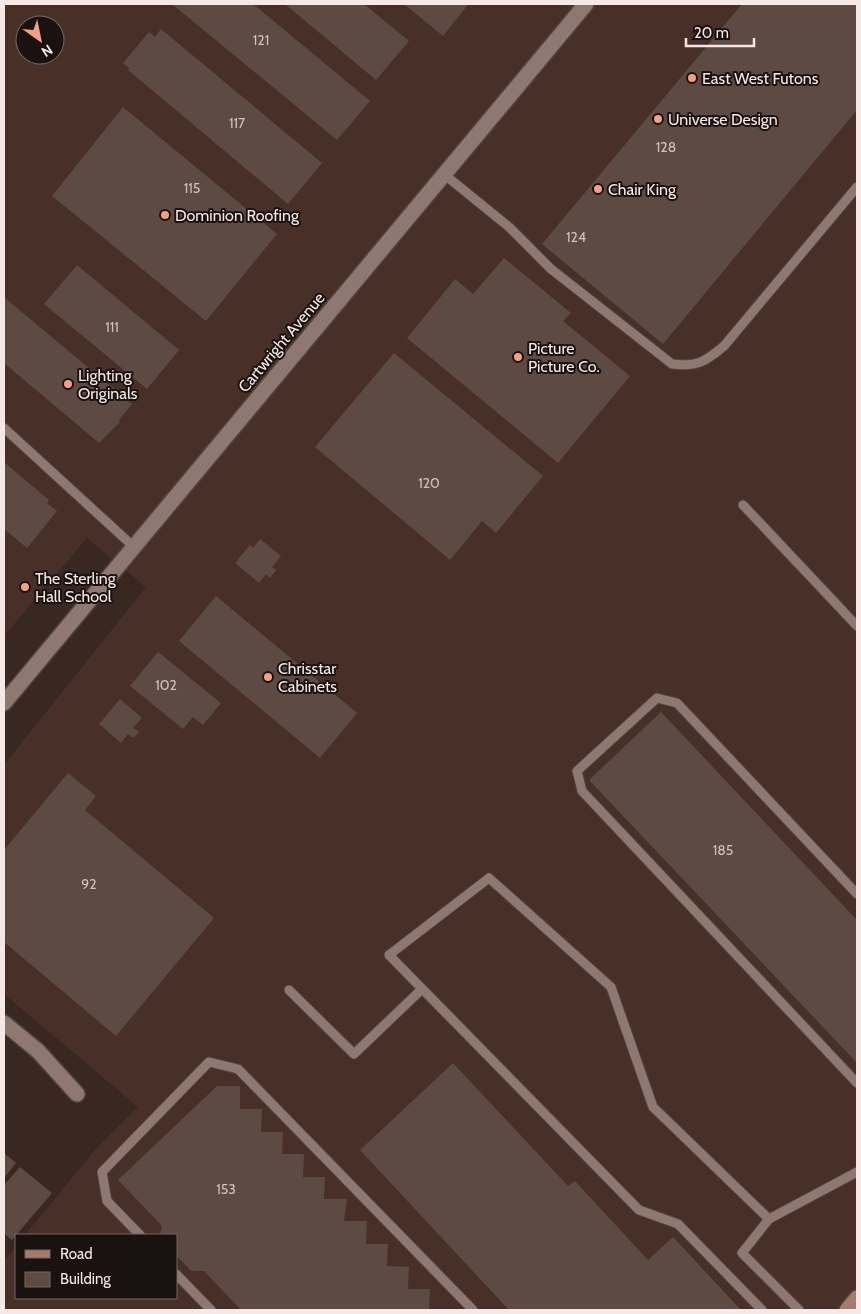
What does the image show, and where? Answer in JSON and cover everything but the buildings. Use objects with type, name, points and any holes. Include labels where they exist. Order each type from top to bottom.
[{"type":"street","name":"Cartwright Avenue","points":[[4,703],[586,4]]},
{"type":"street","points":[[4,1023],[38,1051],[77,1094]]},
{"type":"street","points":[[847,1310],[857,1298]]},
{"type":"lane","points":[[445,175],[510,227],[551,269],[664,358],[672,364],[689,366],[708,360],[724,346],[857,187]]},
{"type":"lane","points":[[4,428],[134,547]]},
{"type":"lane","points":[[743,505],[857,626]]},
{"type":"lane","points":[[857,894],[677,704],[657,698],[576,771],[582,791],[857,1083]]},
{"type":"lane","points":[[762,1310],[678,1224],[639,1210],[389,955],[489,878],[611,987],[653,1107],[769,1219]]},
{"type":"lane","points":[[289,990],[354,1054],[422,989]]},
{"type":"lane","points":[[139,1234],[107,1200],[102,1172],[209,1062],[238,1069],[473,1310]]},
{"type":"lane","points":[[799,1310],[742,1253],[769,1219],[857,1172]]},
{"type":"lane","points":[[178,1276],[211,1310]]},
{"type":"shaded area","points":[[4,4],[857,4],[857,1310],[4,1310],[4,1261],[15,1247],[15,1299],[178,1299],[178,1234],[26,1234],[95,1150],[138,1107],[4,994],[4,765],[146,587],[87,538],[4,636]]},
{"type":"place","name":"East West Futons","points":[[692,78]]},
{"type":"place","name":"Universe Design","points":[[658,119]]},
{"type":"place","name":"Chair King","points":[[598,189]]},
{"type":"place","name":"Dominion Roofing","points":[[165,215]]},
{"type":"place","name":"Picture Picture Co.","points":[[518,357]]},
{"type":"place","name":"Lighting Originals","points":[[68,384]]},
{"type":"place","name":"The Sterling Hall School","points":[[25,587]]},
{"type":"place","name":"Chrisstar Cabinets","points":[[268,677]]}]
